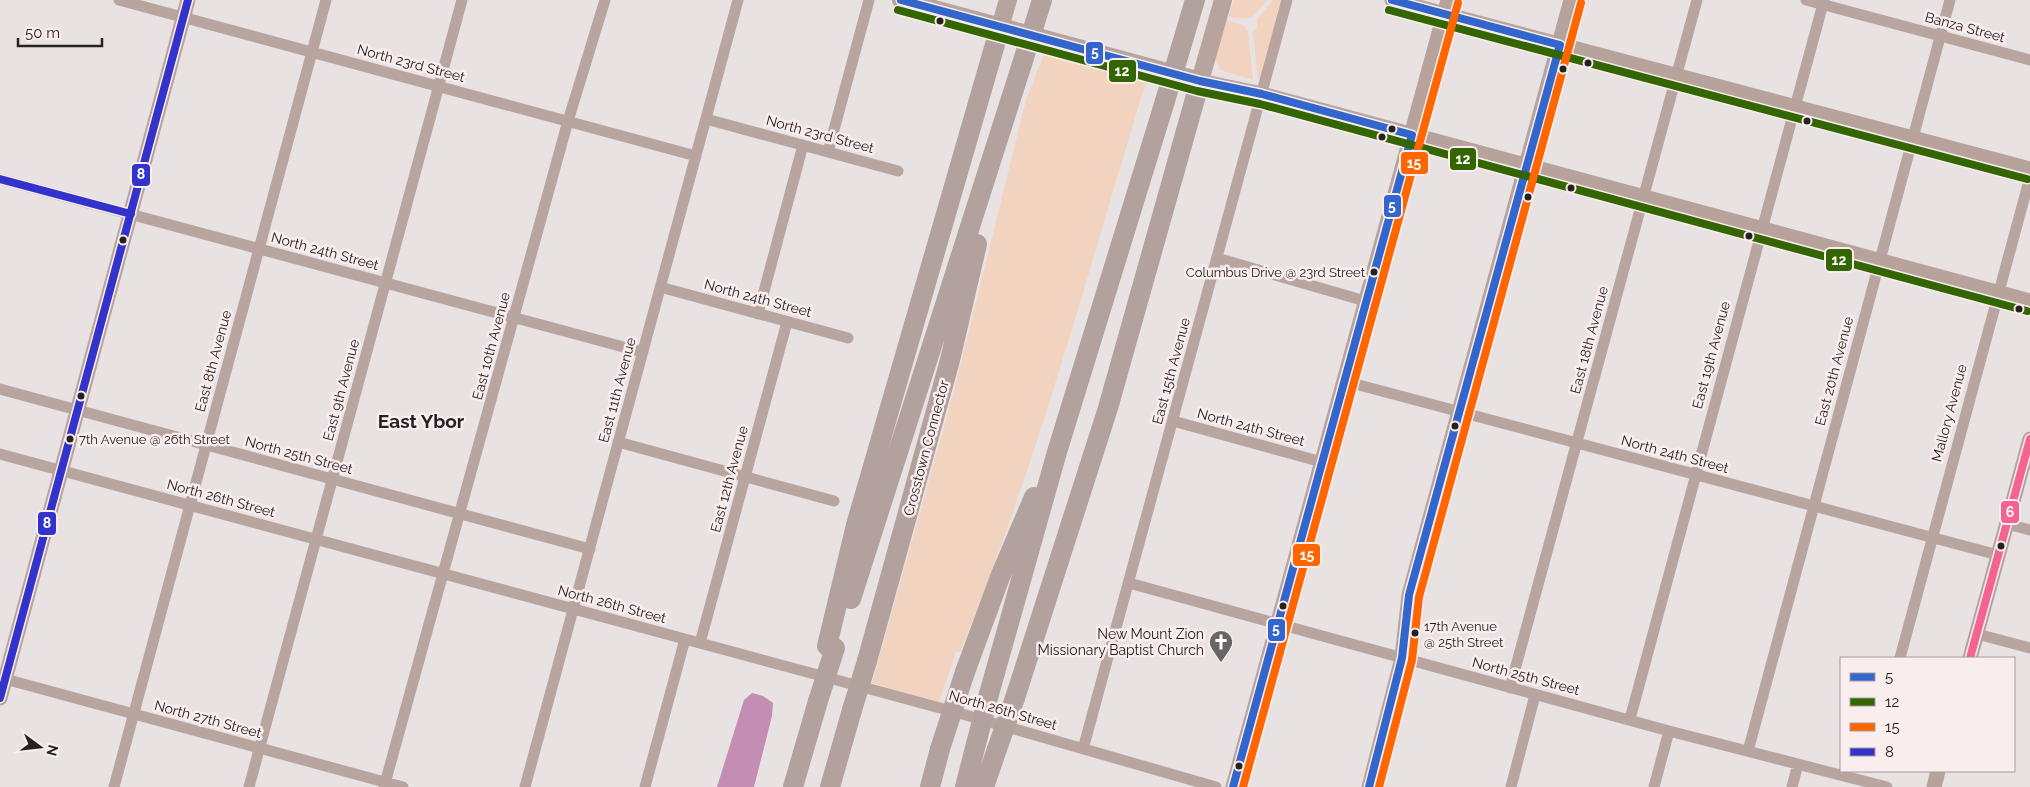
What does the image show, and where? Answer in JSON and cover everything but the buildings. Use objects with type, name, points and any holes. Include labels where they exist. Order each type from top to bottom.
[{"type":"highway","points":[[795,780],[831,647],[1042,0]]},
{"type":"highway","points":[[966,787],[989,694],[1057,452],[1165,101],[1194,0]]},
{"type":"highway","points":[[831,647],[859,515],[1000,27]]},
{"type":"highway","points":[[984,787],[1015,698],[1108,408],[1200,81]]},
{"type":"highway","name":"Crosstown Connector","points":[[830,787],[867,661],[950,360],[1009,105]]},
{"type":"highway","points":[[930,787],[965,672],[1017,535],[1057,452]]},
{"type":"main road","points":[[0,698],[188,0]]},
{"type":"main road","points":[[901,0],[1200,81],[1262,94],[2030,301]]},
{"type":"main road","points":[[1000,27],[1008,0]]},
{"type":"main road","points":[[1200,81],[1223,0]]},
{"type":"main road","points":[[1392,0],[1446,7],[1560,44],[2030,169]]},
{"type":"main road","points":[[1369,787],[1402,658],[1409,595],[1571,0]]},
{"type":"main road","points":[[1233,787],[1446,7]]},
{"type":"main road","points":[[1970,657],[2030,439]]},
{"type":"main road","points":[[1934,787],[1938,772]]},
{"type":"street","name":"North 23rd Street","points":[[120,0],[696,156]]},
{"type":"street","name":"East 8th Avenue","points":[[114,787],[326,0]]},
{"type":"street","name":"East 9th Avenue","points":[[250,787],[462,0]]},
{"type":"street","name":"East 10th Avenue","points":[[385,785],[568,121],[605,0]]},
{"type":"street","name":"East 11th Avenue","points":[[525,787],[738,0]]},
{"type":"street","points":[[828,152],[869,0]]},
{"type":"street","name":"East 15th Avenue","points":[[1082,748],[1129,583],[1287,0]]},
{"type":"street","name":"East 18th Avenue","points":[[1510,688],[1697,0]]},
{"type":"street","name":"Banza Street","points":[[1806,0],[1823,2],[2030,60]]},
{"type":"street","name":"East 20th Avenue","points":[[1748,751],[1950,0]]},
{"type":"street","name":"East 19th Avenue","points":[[1630,719],[1694,474],[1823,2]]},
{"type":"street","name":"North 23rd Street","points":[[706,119],[898,171]]},
{"type":"street","points":[[758,314],[803,145]]},
{"type":"street","name":"Mallory Avenue","points":[[1900,657],[1997,293],[2030,177]]},
{"type":"street","name":"North 24th Street","points":[[0,179],[642,352]]},
{"type":"street","points":[[1217,258],[1365,301]]},
{"type":"street","name":"North 24th Street","points":[[660,287],[848,338]]},
{"type":"street","name":"East 12th Avenue","points":[[700,643],[787,322]]},
{"type":"street","name":"North 24th Street","points":[[1344,381],[1998,555]]},
{"type":"street","name":"North 25th Street","points":[[0,389],[590,549]]},
{"type":"street","name":"North 24th Street","points":[[1173,421],[1322,462]]},
{"type":"street","points":[[618,442],[834,500]]},
{"type":"street","name":"North 26th Street","points":[[0,454],[700,643],[1082,748],[1216,787]]},
{"type":"street","points":[[2007,524],[2030,530]]},
{"type":"street","name":"North 25th Street","points":[[1129,583],[1669,731],[1798,764],[1840,771]]},
{"type":"street","points":[[1977,634],[2030,648]]},
{"type":"street","points":[[645,787],[685,639]]},
{"type":"street","name":"North 27th Street","points":[[5,680],[260,748],[385,785],[403,787]]},
{"type":"street","points":[[1511,787],[1535,695]]},
{"type":"street","points":[[1654,787],[1669,731]]},
{"type":"street","points":[[1792,787],[1798,764]]},
{"type":"street","name":"North 25th Street","points":[[1845,772],[1869,776],[1887,787]]},
{"type":"shaded area","points":[[1234,0],[1267,0],[1250,17],[1235,18],[1228,16]]},
{"type":"shaded area","points":[[1273,0],[1282,0],[1260,79],[1258,79],[1253,31],[1257,27],[1257,20]]},
{"type":"shaded area","points":[[1227,20],[1243,25],[1248,32],[1253,80],[1220,70],[1215,57]]},
{"type":"shaded area","points":[[1047,47],[1148,75],[1061,366],[1014,510],[960,652],[956,652],[939,702],[872,683],[953,395],[1026,100]]},
{"type":"shaded area","points":[[752,693],[763,696],[773,703],[772,716],[754,787],[717,787],[744,700]]},
{"type":"transit line","name":"8","points":[[0,698],[188,0]]},
{"type":"transit line","name":"5","points":[[901,0],[1200,81],[1262,94],[1412,135],[1233,787]]},
{"type":"transit line","name":"5","points":[[1369,787],[1402,658],[1409,595],[1560,45],[1392,0]]},
{"type":"transit line","name":"15","points":[[1243,787],[1458,3]]},
{"type":"transit line","name":"15","points":[[1379,787],[1412,660],[1419,597],[1581,3]]},
{"type":"transit line","name":"12","points":[[898,10],[1197,91],[1260,104],[2027,311]]},
{"type":"transit line","name":"12","points":[[1389,10],[2027,179]]},
{"type":"transit line","name":"8","points":[[0,179],[131,214]]},
{"type":"transit line","name":"6","points":[[1970,657],[2030,439]]},
{"type":"place","name":"Columbus Drive @ 23rd Street","points":[[1374,272]]},
{"type":"place","name":"7th Avenue @ 26th Street","points":[[70,439]]},
{"type":"place","name":"17th Avenue @ 25th Street","points":[[1415,633]]},
{"type":"place","name":"New Mount Zion Missionary Baptist Church","points":[[1221,663]]},
{"type":"district","name":"East Ybor","points":[[421,421]]}]
